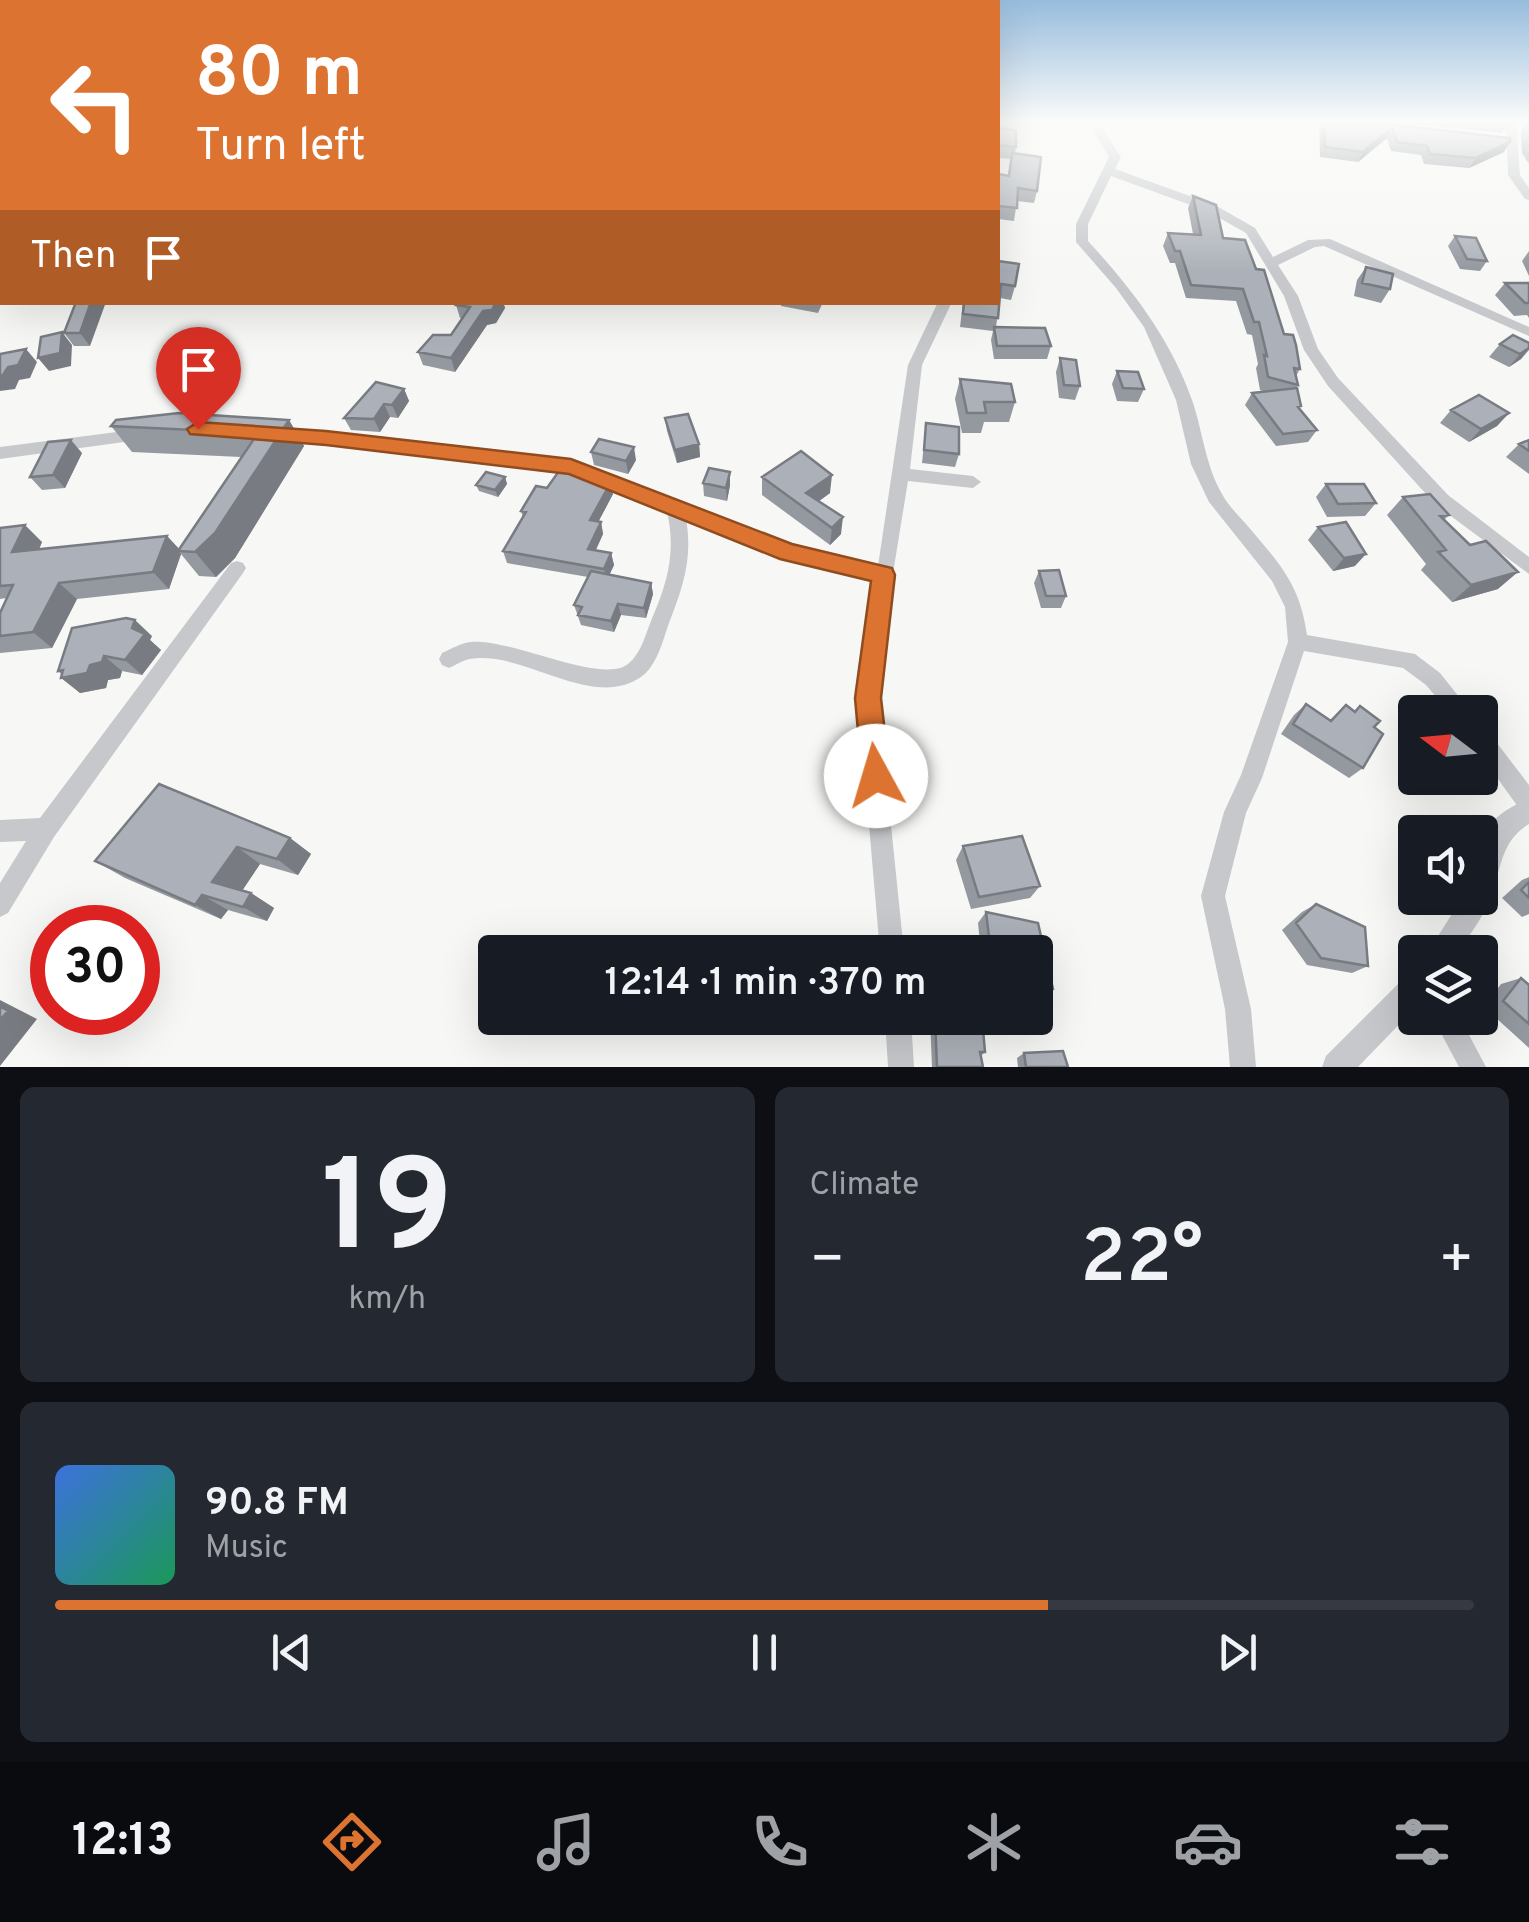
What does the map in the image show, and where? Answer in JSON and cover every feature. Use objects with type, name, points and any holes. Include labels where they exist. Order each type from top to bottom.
[{"type":"street","points":[[1108,172],[1082,224],[1082,242],[1121,285],[1151,328],[1184,400],[1198,464],[1217,502],[1279,576],[1294,607],[1298,642],[1251,778],[1235,812],[1214,896],[1238,1009],[1243,1067]]},
{"type":"street","points":[[1110,172],[1235,219],[1251,231],[1291,296],[1311,350],[1333,382],[1442,500],[1529,566]]},
{"type":"street","points":[[1514,172],[1529,196]]},
{"type":"street","points":[[1272,263],[1312,244],[1326,242],[1529,332]]},
{"type":"street","points":[[890,935],[868,698],[916,365],[943,305]]},
{"type":"street","points":[[264,432],[571,467],[788,552],[884,575]]},
{"type":"street","points":[[0,453],[160,433]]},
{"type":"street","points":[[901,474],[973,482]]},
{"type":"street","points":[[450,658],[460,650],[488,650],[574,673],[608,678],[630,675],[642,662],[678,583],[682,535],[675,507]]},
{"type":"street","points":[[0,905],[46,829],[237,568]]},
{"type":"street","points":[[1298,642],[1408,660],[1447,695]]},
{"type":"street","points":[[1498,762],[1529,804]]},
{"type":"street","points":[[1498,835],[1503,825],[1529,812]]},
{"type":"street","points":[[0,830],[46,829]]},
{"type":"street","points":[[1337,1067],[1398,1004]]},
{"type":"street","points":[[899,1035],[901,1067]]},
{"type":"street","points":[[1455,1035],[1473,1067]]},
{"type":"building","points":[[1010,172],[1039,172],[1037,191],[1018,188],[1017,208],[1000,206],[1000,174],[1009,176]]},
{"type":"building","points":[[1193,196],[1216,205],[1223,238],[1245,240],[1256,269],[1264,270],[1284,334],[1293,335],[1296,345],[1300,369],[1294,368],[1298,385],[1268,377],[1259,322],[1254,322],[1243,289],[1191,285],[1180,251],[1175,251],[1168,233],[1201,235]]},
{"type":"building","points":[[1455,236],[1476,238],[1487,261],[1467,259]]},
{"type":"building","points":[[1000,261],[1019,264],[1015,286],[1001,284],[1000,295]]},
{"type":"building","points":[[1366,267],[1393,274],[1390,289],[1362,283]]},
{"type":"building","points":[[1505,283],[1529,283],[1529,303],[1525,303]]},
{"type":"building","points":[[75,305],[90,305],[80,333],[64,333]]},
{"type":"building","points":[[456,305],[494,305],[492,310],[483,311],[451,358],[418,352],[433,335],[451,335],[470,307]]},
{"type":"building","points":[[964,305],[999,305],[998,318],[963,314]]},
{"type":"building","points":[[994,327],[1045,328],[1051,346],[997,346]]},
{"type":"building","points":[[62,332],[60,353],[38,358],[41,337]]},
{"type":"building","points":[[1513,335],[1529,343],[1529,348],[1520,354],[1500,344]]},
{"type":"building","points":[[26,349],[18,365],[8,367],[0,376],[0,354]]},
{"type":"building","points":[[1060,358],[1076,360],[1080,386],[1064,385]]},
{"type":"building","points":[[1117,371],[1138,372],[1144,389],[1123,388]]},
{"type":"building","points":[[960,379],[1011,384],[1015,402],[984,402],[986,413],[967,413]]},
{"type":"building","points":[[376,382],[404,389],[392,405],[384,404],[374,419],[344,418]]},
{"type":"building","points":[[1297,388],[1301,406],[1298,407],[1317,430],[1283,434],[1252,393]]},
{"type":"building","points":[[1479,395],[1509,413],[1481,429],[1451,410]]},
{"type":"building","points":[[179,413],[289,420],[215,533],[195,552],[178,551],[258,433],[111,426],[116,420]]},
{"type":"building","points":[[688,414],[699,444],[675,450],[665,418]]},
{"type":"building","points":[[926,423],[959,427],[959,454],[924,450]]},
{"type":"building","points":[[599,439],[634,447],[626,461],[591,452]]},
{"type":"building","points":[[71,440],[53,475],[30,477],[48,442]]},
{"type":"building","points":[[801,451],[832,475],[806,493],[843,517],[832,528],[762,477]]},
{"type":"building","points":[[564,464],[611,482],[590,520],[601,522],[588,549],[611,553],[604,569],[503,551],[536,486],[547,488]]},
{"type":"building","points":[[709,468],[730,472],[726,488],[703,483]]},
{"type":"building","points":[[486,472],[505,477],[495,490],[476,485]]},
{"type":"building","points":[[1326,484],[1364,484],[1376,503],[1338,504]]},
{"type":"building","points":[[1430,494],[1449,515],[1440,516],[1470,545],[1486,541],[1518,572],[1471,585],[1438,552],[1446,550],[1403,497]]},
{"type":"building","points":[[1346,522],[1366,554],[1344,558],[1318,527]]},
{"type":"building","points":[[25,525],[12,552],[167,536],[153,572],[59,583],[33,632],[0,636],[0,613],[13,585],[0,586],[0,528]]},
{"type":"building","points":[[1059,570],[1066,596],[1046,596],[1039,571]]},
{"type":"building","points":[[591,571],[651,583],[644,608],[618,604],[611,621],[578,615],[582,607],[574,605]]},
{"type":"building","points":[[126,618],[135,620],[132,628],[145,634],[125,660],[104,656],[102,662],[90,665],[87,673],[61,678],[63,670],[58,671],[72,628]]},
{"type":"building","points":[[1306,704],[1331,721],[1346,705],[1355,712],[1360,706],[1380,721],[1374,727],[1383,734],[1363,768],[1293,724]]},
{"type":"building","points":[[159,784],[290,838],[277,859],[237,847],[212,882],[251,893],[243,907],[202,895],[195,905],[95,861]]},
{"type":"building","points":[[1022,836],[1040,886],[979,897],[963,846]]},
{"type":"building","points":[[1529,882],[1529,898],[1521,890]]},
{"type":"building","points":[[1316,904],[1365,927],[1368,966],[1321,958],[1296,923]]},
{"type":"building","points":[[986,912],[1038,923],[1041,935],[989,935]]},
{"type":"building","points":[[1521,978],[1529,985],[1529,1024],[1503,1001]]},
{"type":"building","points":[[936,1035],[984,1035],[985,1052],[980,1052],[983,1067],[937,1067]]},
{"type":"building","points":[[1063,1051],[1068,1067],[1026,1067],[1024,1053]]},
{"type":"route","points":[[198,429],[326,438],[571,467],[788,552],[884,575],[868,698],[876,776]]}]
